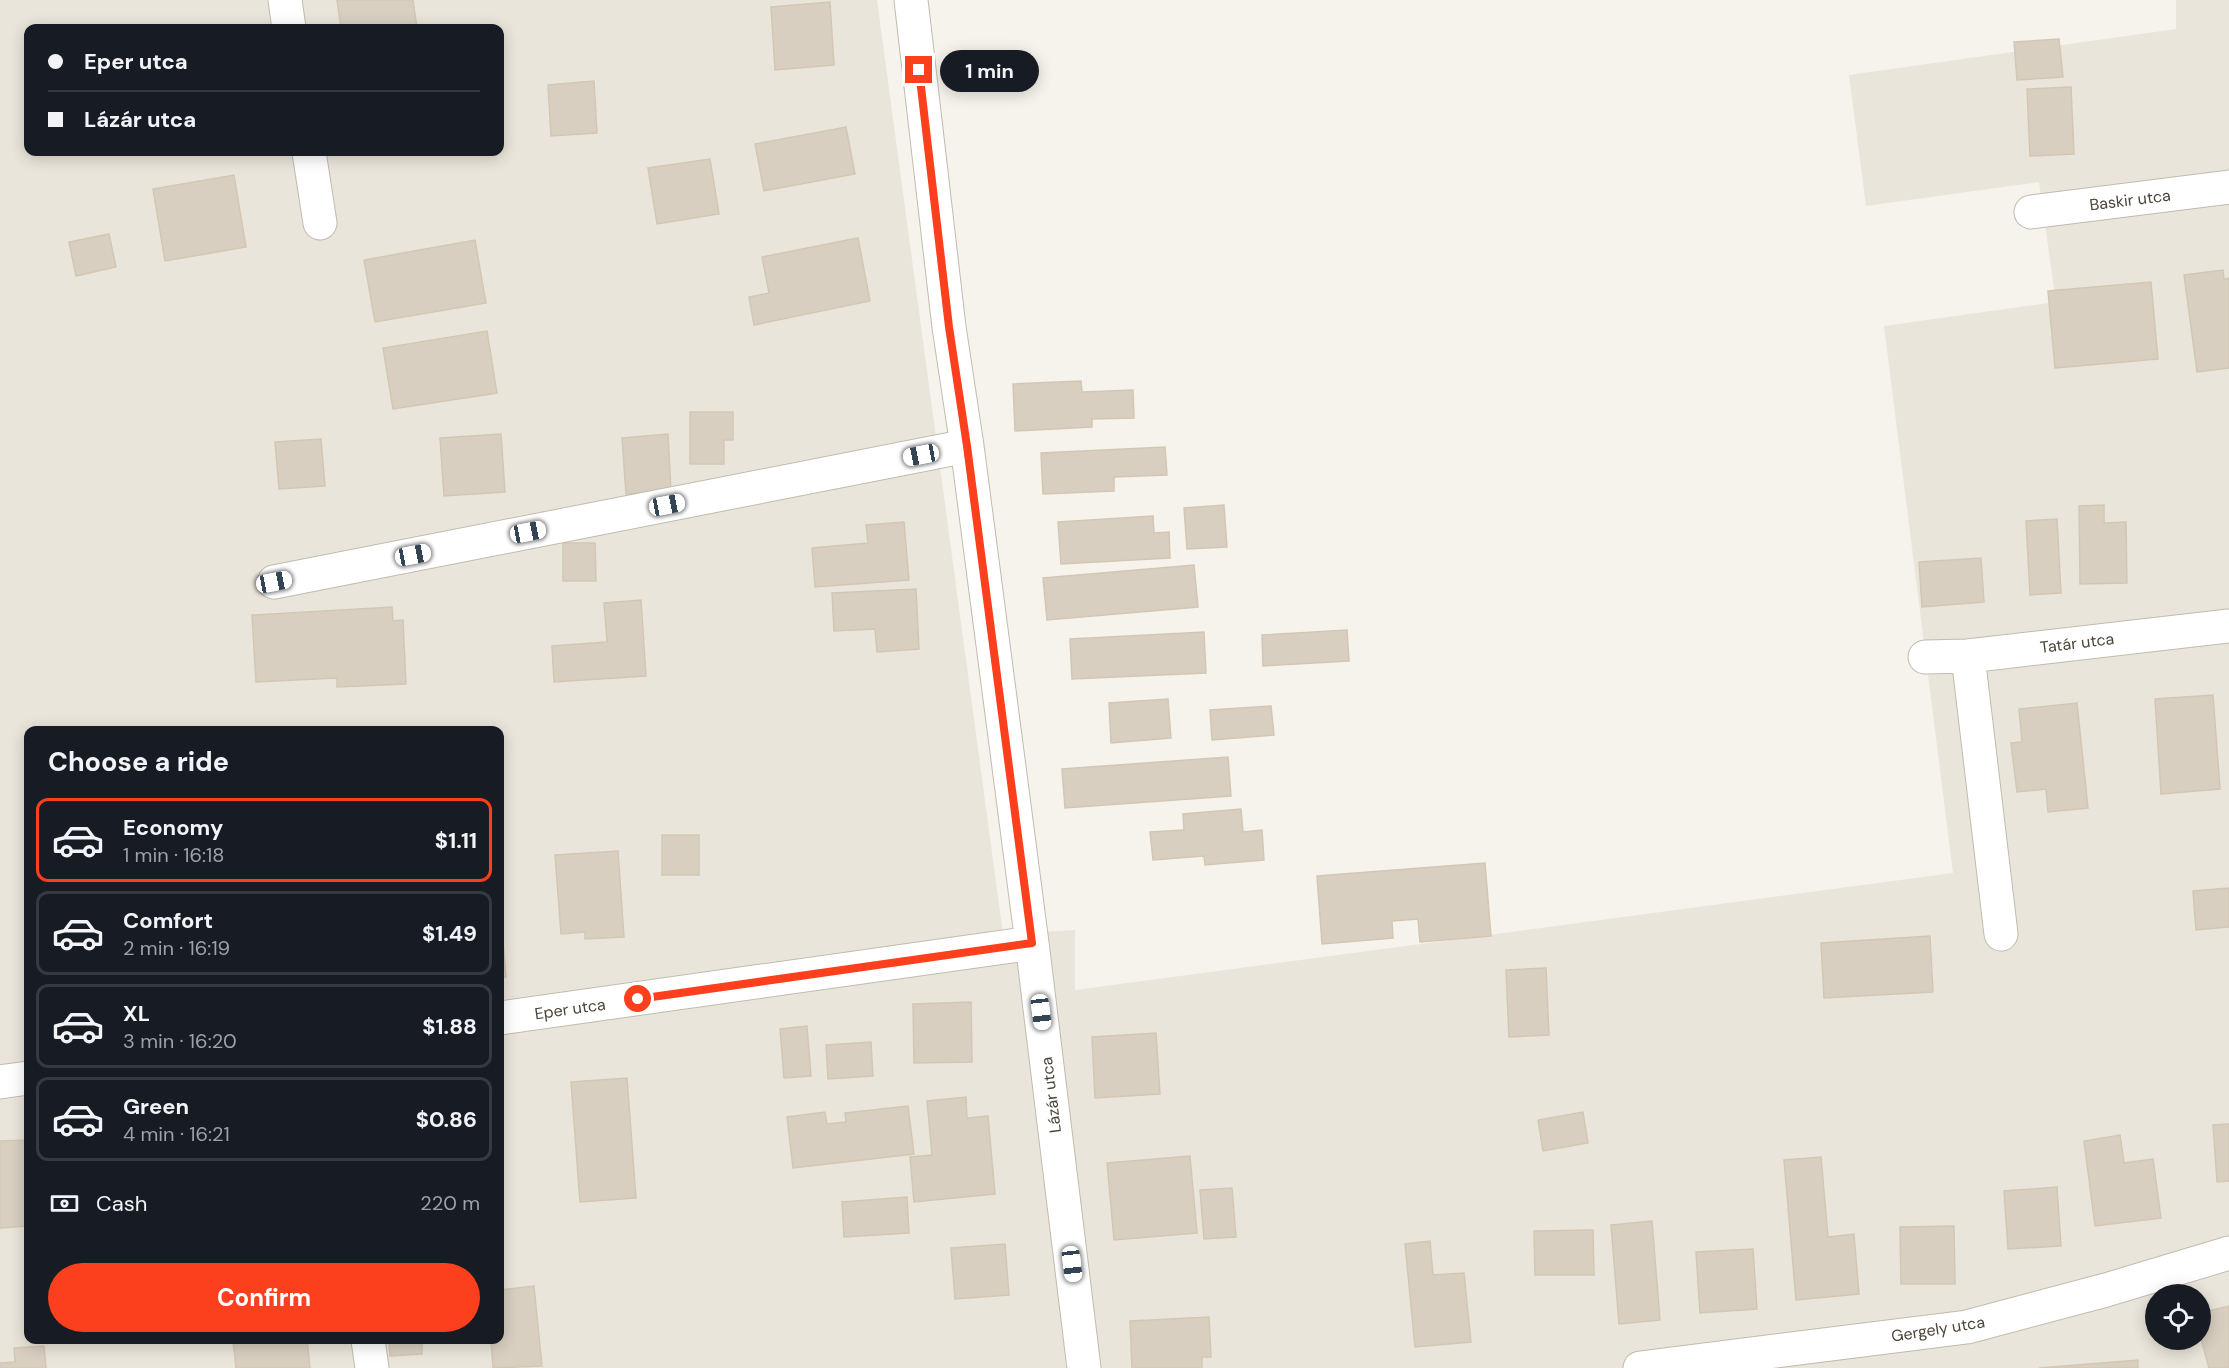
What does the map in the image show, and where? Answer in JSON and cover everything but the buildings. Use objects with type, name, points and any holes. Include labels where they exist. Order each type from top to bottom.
[{"type":"street","points":[[285,0],[289,24]]},
{"type":"street","name":"Lázár utca","points":[[911,0],[949,327],[967,446],[1032,943],[1084,1368]]},
{"type":"street","points":[[310,156],[320,224]]},
{"type":"street","name":"Baskir utca","points":[[2031,212],[2229,187]]},
{"type":"street","points":[[274,582],[967,446]]},
{"type":"street","name":"Tatár utca","points":[[1925,657],[1968,656],[2229,626]]},
{"type":"street","points":[[1968,656],[2001,934]]},
{"type":"street","name":"Eper utca","points":[[504,1017],[1032,943]]},
{"type":"street","points":[[0,1082],[24,1079]]},
{"type":"street","name":"Gergely utca","points":[[1640,1368],[1967,1327],[2106,1290],[2229,1253]]},
{"type":"street","points":[[369,1344],[372,1368]]},
{"type":"shaded area","points":[[0,0],[877,0],[1003,934],[1075,930],[1075,990],[1953,873],[1884,326],[2056,302],[2039,182],[1866,206],[1849,75],[2176,29],[2176,0],[2229,0],[2229,1368],[0,1368]]},
{"type":"route","points":[[638,999],[1032,943],[967,446],[949,327],[919,70]]}]
